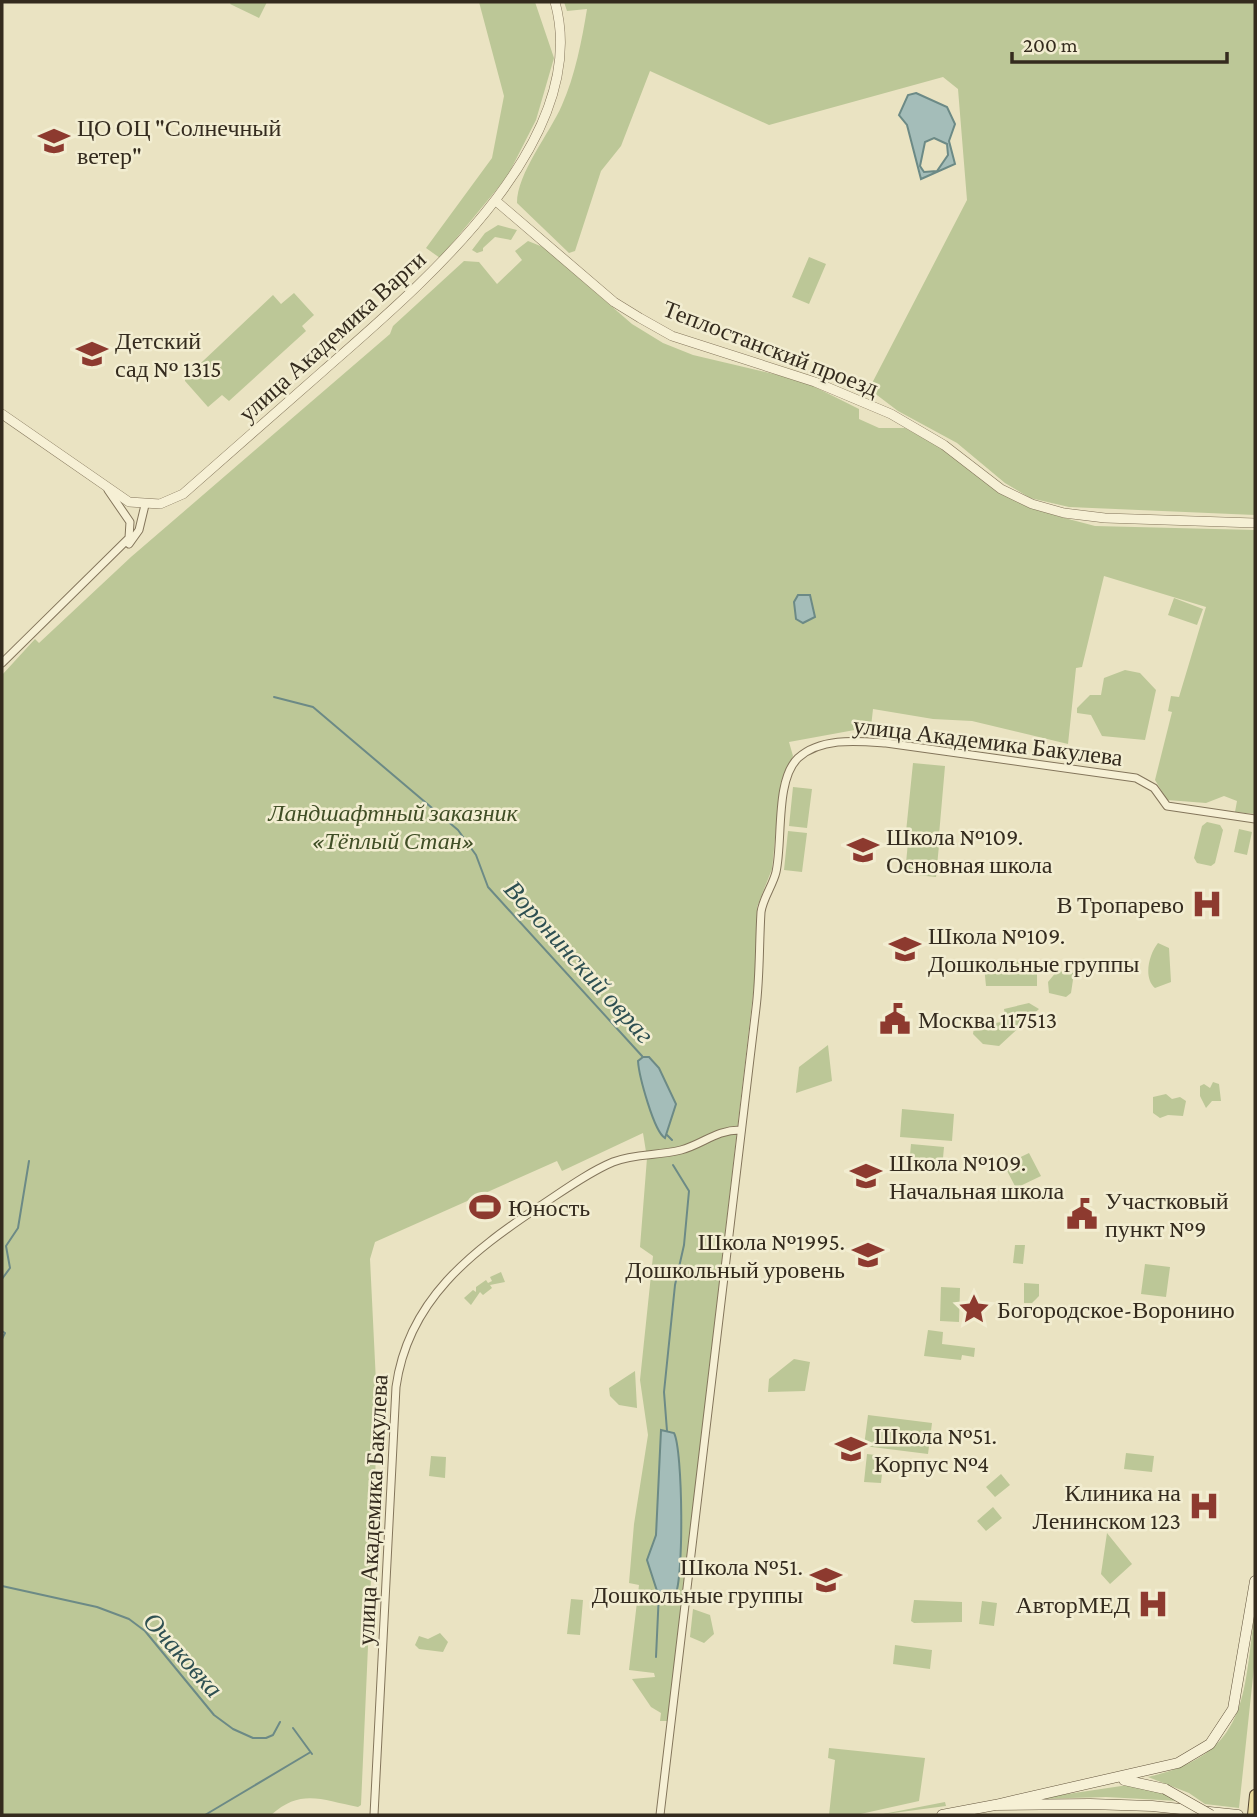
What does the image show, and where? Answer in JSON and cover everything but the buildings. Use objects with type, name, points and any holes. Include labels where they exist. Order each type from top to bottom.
[{"type":"main road","points":[[942,1815],[1178,1763],[1204,1749],[1217,1736],[1236,1701],[1255,1581]]},
{"type":"main road","points":[[1102,1781],[1140,1781],[1165,1788],[1211,1815]]},
{"type":"main road","points":[[1253,1815],[1255,1795]]},
{"type":"main road","points":[[995,1805],[1105,1804],[1238,1815]]},
{"type":"street","name":"улица Академика Варги","points":[[145,505],[169,502],[183,494],[411,293],[452,253],[496,201],[533,137],[554,90],[561,33],[555,2]]},
{"type":"street","name":"Теплостанский проезд","points":[[496,201],[614,302],[639,318],[672,336],[816,382],[891,414],[944,445],[1001,489],[1032,504],[1065,513],[1105,518],[1255,523]]},
{"type":"street","points":[[2,414],[107,489],[129,502],[145,505],[135,538],[45,617],[2,663]]},
{"type":"street","points":[[107,489],[131,526],[129,538],[112,557]]},
{"type":"street","name":"улица Академика Бакулева","points":[[374,1815],[396,1387],[404,1349],[413,1326],[438,1289],[466,1259],[595,1171],[636,1155],[683,1150],[725,1130],[740,1130],[760,972],[762,907],[776,871],[785,787],[793,764],[820,745],[859,741],[1136,778],[1154,788],[1167,806],[1255,819]]},
{"type":"street","points":[[660,1815],[740,1130]]},
{"type":"green space","points":[[267,2],[259,18],[230,4]]},
{"type":"green space","points":[[479,2],[535,2],[554,58],[536,120],[507,177],[440,258],[426,248],[492,158],[504,96]]},
{"type":"green space","points":[[564,2],[1255,2],[1255,515],[1069,507],[1030,498],[1005,483],[957,443],[898,411],[869,389],[967,200],[958,89],[943,77],[769,125],[650,71],[621,146],[601,171],[575,251],[569,253],[517,203],[522,179],[557,116],[578,58],[587,9],[567,11]]},
{"type":"green space","points":[[498,225],[517,230],[511,240],[495,237],[483,251],[477,253],[472,250],[485,233]]},
{"type":"green space","name":"Ландшафтный заказник «Тёплый Стан»","points":[[528,241],[543,247],[632,324],[663,343],[693,355],[803,381],[859,409],[859,419],[879,428],[905,428],[943,449],[986,483],[1057,516],[1095,526],[1255,530],[1255,814],[1235,812],[1237,801],[1224,796],[1206,803],[1167,800],[1155,780],[1172,712],[1168,711],[1171,696],[1179,697],[1206,607],[1104,576],[1082,667],[1076,668],[1068,744],[972,721],[933,719],[873,709],[871,727],[789,742],[793,756],[780,788],[772,869],[757,907],[755,977],[668,1721],[660,1721],[661,1713],[651,1707],[632,1679],[655,1677],[654,1673],[629,1670],[639,1585],[629,1583],[634,1524],[648,1435],[640,1380],[653,1256],[640,1247],[647,1158],[643,1133],[562,1171],[557,1161],[375,1242],[370,1259],[377,1403],[375,1488],[361,1805],[358,1807],[312,1798],[292,1801],[271,1815],[2,1815],[2,675],[35,639],[39,643],[131,557],[390,334],[393,326],[464,261],[479,262],[497,284],[522,260],[515,251]]},
{"type":"green space","points":[[809,257],[826,264],[809,304],[792,297]]},
{"type":"green space","points":[[294,293],[314,315],[302,326],[306,331],[229,401],[222,395],[208,407],[185,378],[273,295],[281,304]]},
{"type":"green space","points":[[1174,598],[1203,609],[1197,625],[1168,615]]},
{"type":"green space","points":[[1125,670],[1140,673],[1156,690],[1145,740],[1102,736],[1091,715],[1077,713],[1077,708],[1090,695],[1101,695],[1104,678]]},
{"type":"green space","points":[[913,763],[945,766],[939,835],[906,832]]},
{"type":"green space","points":[[793,787],[812,789],[807,828],[789,826]]},
{"type":"green space","points":[[1207,822],[1220,825],[1223,830],[1215,863],[1211,866],[1197,863],[1194,858],[1202,826]]},
{"type":"green space","points":[[1239,829],[1252,832],[1247,855],[1234,852]]},
{"type":"green space","points":[[788,831],[807,833],[802,872],[784,870]]},
{"type":"green space","points":[[908,842],[939,845],[936,877],[905,874]]},
{"type":"green space","points":[[1158,943],[1169,948],[1171,982],[1155,988],[1148,972],[1152,953]]},
{"type":"green space","points":[[989,961],[1037,962],[1037,986],[986,986],[984,966]]},
{"type":"green space","points":[[1057,971],[1074,973],[1071,993],[1066,997],[1049,993],[1048,982]]},
{"type":"green space","points":[[1029,1003],[1039,1009],[999,1046],[983,1044],[973,1034],[974,1027],[1006,1021],[1004,1009]]},
{"type":"green space","points":[[828,1045],[832,1081],[796,1093],[799,1067]]},
{"type":"green space","points":[[1213,1082],[1219,1084],[1221,1101],[1212,1101],[1206,1108],[1200,1096],[1200,1086],[1204,1084],[1210,1088]]},
{"type":"green space","points":[[1166,1094],[1172,1099],[1180,1097],[1186,1101],[1183,1116],[1168,1115],[1160,1118],[1153,1113],[1153,1097]]},
{"type":"green space","points":[[902,1109],[954,1114],[952,1141],[900,1137]]},
{"type":"green space","points":[[911,1144],[944,1147],[942,1169],[909,1166]]},
{"type":"green space","points":[[1029,1153],[1041,1176],[1016,1188],[1004,1165]]},
{"type":"green space","points":[[1015,1245],[1025,1245],[1023,1264],[1013,1263]]},
{"type":"green space","points":[[1145,1264],[1170,1267],[1166,1297],[1141,1294]]},
{"type":"green space","points":[[501,1272],[505,1282],[490,1285],[492,1288],[483,1295],[480,1292],[471,1305],[464,1298],[473,1290],[476,1292],[476,1287],[486,1280],[488,1283],[492,1281],[490,1277]]},
{"type":"green space","points":[[1024,1283],[1039,1284],[1039,1296],[1032,1303],[1024,1303]]},
{"type":"green space","points":[[941,1287],[960,1288],[959,1322],[940,1321]]},
{"type":"green space","points":[[928,1330],[943,1332],[942,1344],[975,1348],[974,1357],[962,1355],[961,1360],[924,1356]]},
{"type":"green space","points":[[794,1359],[810,1362],[805,1391],[768,1392],[769,1379]]},
{"type":"green space","points":[[635,1371],[637,1408],[619,1405],[610,1396],[609,1388]]},
{"type":"green space","points":[[868,1415],[932,1423],[928,1454],[864,1446]]},
{"type":"green space","points":[[1126,1453],[1154,1456],[1152,1472],[1124,1469]]},
{"type":"green space","points":[[867,1454],[884,1456],[881,1483],[864,1482]]},
{"type":"green space","points":[[431,1456],[446,1457],[445,1478],[429,1476]]},
{"type":"green space","points":[[1001,1474],[1010,1485],[995,1497],[986,1487]]},
{"type":"green space","points":[[993,1507],[1002,1518],[986,1531],[977,1521]]},
{"type":"green space","points":[[1107,1533],[1132,1564],[1110,1584],[1101,1574]]},
{"type":"green space","points":[[571,1599],[583,1600],[580,1635],[567,1634]]},
{"type":"green space","points":[[914,1600],[962,1602],[962,1622],[914,1623],[911,1621]]},
{"type":"green space","points":[[982,1601],[997,1603],[994,1626],[979,1624]]},
{"type":"green space","points":[[693,1609],[710,1615],[714,1634],[704,1643],[690,1637]]},
{"type":"green space","points":[[1255,1610],[1255,1658],[1239,1808],[1205,1804],[1189,1793],[1148,1777],[1181,1767],[1206,1753],[1223,1737],[1235,1718],[1243,1695]]},
{"type":"green space","points":[[440,1633],[448,1642],[443,1652],[419,1649],[415,1645],[419,1636],[428,1639]]},
{"type":"green space","points":[[895,1645],[932,1650],[930,1669],[893,1664]]},
{"type":"green space","points":[[829,1748],[925,1758],[919,1801],[856,1815],[829,1815],[835,1760],[828,1758]]},
{"type":"green space","points":[[1128,1785],[1160,1792],[1180,1801],[1106,1797],[1034,1799]]},
{"type":"green space","points":[[945,1802],[946,1806],[878,1815]]},
{"type":"water","points":[[916,93],[947,107],[955,124],[949,141],[955,164],[921,179],[907,125],[899,115],[908,95]],"holes":[[[934,138],[947,144],[948,155],[937,171],[924,172],[920,166],[925,142]]]},
{"type":"water","points":[[798,595],[810,595],[815,617],[803,623],[796,619],[794,602]]},
{"type":"water","points":[[649,1057],[659,1068],[676,1104],[665,1138],[656,1126],[644,1090],[638,1061]]},
{"type":"water","points":[[661,1430],[674,1433],[679,1464],[681,1542],[675,1595],[658,1594],[647,1560],[656,1535]]},
{"type":"waterway","name":"Воронинский овраг","points":[[274,697],[313,707],[458,830],[476,855],[488,887],[642,1056]]},
{"type":"waterway","name":"Воронинский овраг","points":[[667,1135],[672,1140]]},
{"type":"waterway","points":[[2,1279],[10,1268],[6,1246],[18,1228],[29,1161]]},
{"type":"waterway","name":"Воронинский овраг","points":[[667,1431],[664,1392],[675,1285],[684,1245],[689,1191],[673,1165]]},
{"type":"waterway","points":[[2,1331],[5,1333],[2,1339]]},
{"type":"waterway","name":"Очаковка","points":[[2,1586],[97,1607],[129,1619],[145,1631],[214,1715],[233,1729],[253,1738],[266,1738],[273,1735],[280,1722]]},
{"type":"waterway","name":"Воронинский овраг","points":[[656,1657],[659,1592]]},
{"type":"waterway","name":"Очаковка","points":[[293,1728],[312,1754]]},
{"type":"waterway","points":[[205,1815],[309,1753]]},
{"type":"place","name":"ЦО ОЦ \"Солнечный ветер\"","points":[[54,141]]},
{"type":"place","name":"Детский сад № 1315","points":[[92,354]]},
{"type":"place","name":"Школа №109. Основная школа","points":[[863,850]]},
{"type":"place","name":"В Тропарево","points":[[1207,904]]},
{"type":"place","name":"Школа №109. Дошкольные группы","points":[[905,949]]},
{"type":"place","name":"Москва 117513","points":[[895,1019]]},
{"type":"place","name":"Школа №109. Начальная школа","points":[[866,1176]]},
{"type":"place","name":"Юность","points":[[485,1207]]},
{"type":"place","name":"Участковый пункт №9","points":[[1082,1214]]},
{"type":"place","name":"Школа №1995. Дошкольный уровень","points":[[868,1255]]},
{"type":"place","name":"Богородское-Воронино","points":[[974,1309]]},
{"type":"place","name":"Школа №51. Корпус №4","points":[[851,1449]]},
{"type":"place","name":"Клиника на Ленинском 123","points":[[1204,1506]]},
{"type":"place","name":"Школа №51. Дошкольные группы","points":[[826,1580]]},
{"type":"place","name":"АвторМЕД","points":[[1153,1604]]}]
